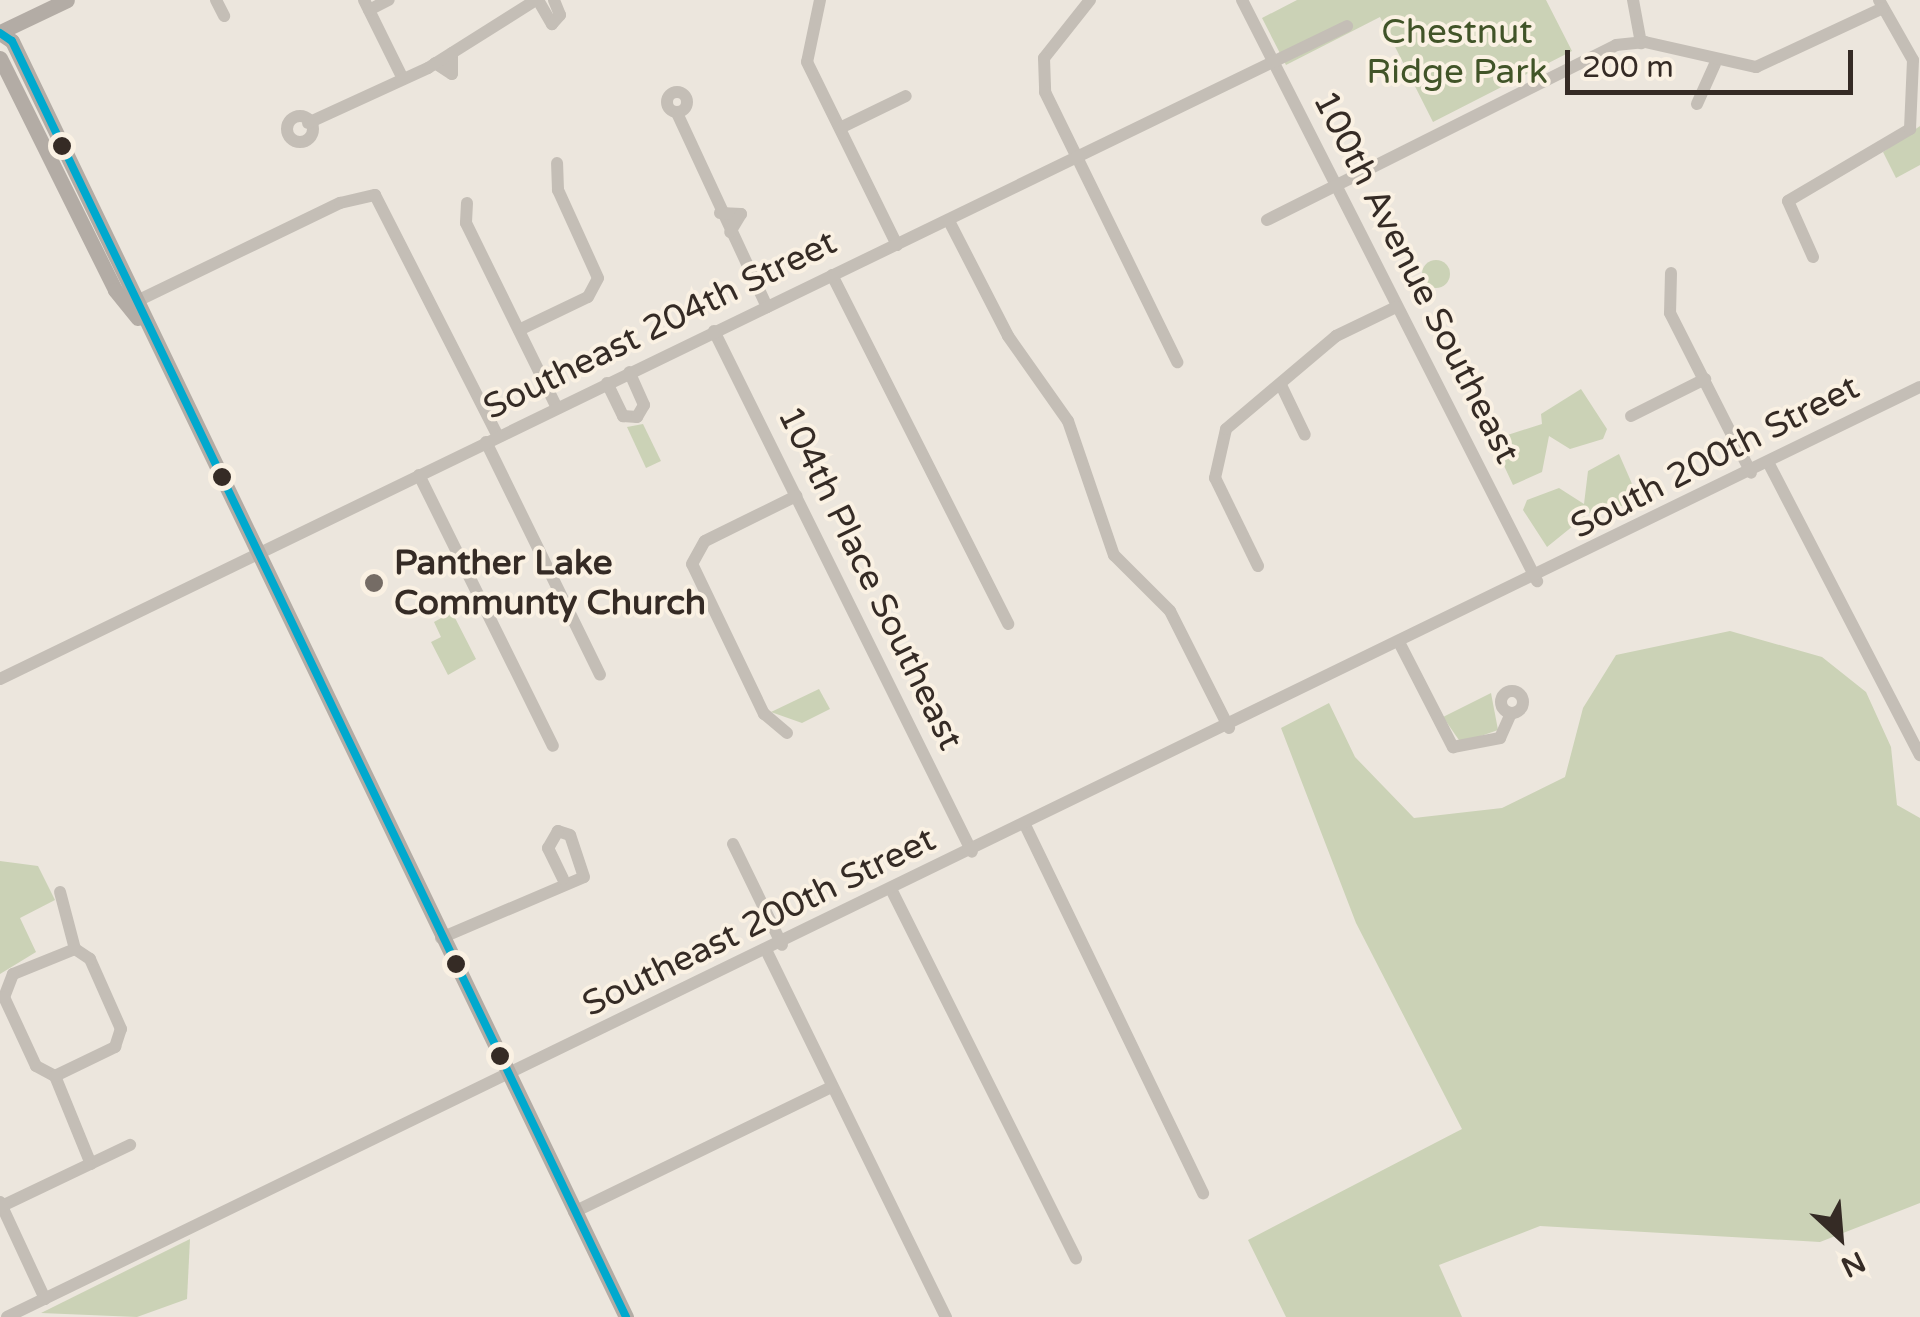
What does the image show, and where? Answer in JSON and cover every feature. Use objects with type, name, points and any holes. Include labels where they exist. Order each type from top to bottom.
[{"type":"main road","points":[[0,33],[67,0]]},
{"type":"main road","points":[[0,33],[12,40],[136,310],[626,1317]]},
{"type":"main road","points":[[0,58],[115,290],[136,310]]},
{"type":"street","points":[[216,0],[224,16]]},
{"type":"street","points":[[389,0],[366,5],[402,79]]},
{"type":"street","points":[[308,123],[435,63],[452,74],[452,54],[537,0],[552,24],[560,15],[554,0]]},
{"type":"street","points":[[820,0],[807,62],[897,245]]},
{"type":"street","points":[[1090,0],[1050,46],[1041,76],[1077,160],[1177,362]]},
{"type":"street","name":"100th Avenue Southeast","points":[[1242,0],[1537,580]]},
{"type":"street","points":[[1633,0],[1641,43]]},
{"type":"street","points":[[1267,220],[1616,46],[1641,43],[1715,64],[1770,64],[1881,4],[1916,59],[1910,129],[1788,201],[1813,257]]},
{"type":"street","name":"Southeast 204th Street","points":[[1,677],[832,274],[1077,160],[1347,26]]},
{"type":"street","points":[[1697,104],[1715,64]]},
{"type":"street","points":[[840,128],[906,96]]},
{"type":"street","points":[[677,112],[766,307]]},
{"type":"street","points":[[519,330],[596,285],[558,190],[557,163]]},
{"type":"street","points":[[136,310],[355,196],[376,195],[600,675]]},
{"type":"street","points":[[467,203],[466,223],[557,408]]},
{"type":"street","points":[[949,221],[1008,336],[1068,420],[1114,555],[1170,610],[1229,728]]},
{"type":"street","points":[[1671,273],[1670,313],[1751,473]]},
{"type":"street","points":[[832,274],[1008,624]]},
{"type":"street","points":[[1258,566],[1215,478],[1216,450],[1241,410],[1281,385],[1336,336],[1396,307]]},
{"type":"street","name":"104th Place Southeast","points":[[714,331],[972,852]]},
{"type":"street","points":[[607,383],[623,416],[637,417],[644,405],[629,372]]},
{"type":"street","points":[[1632,416],[1705,379]]},
{"type":"street","points":[[1281,385],[1305,434]]},
{"type":"street","name":"South 200th Street","points":[[1537,580],[1920,388]]},
{"type":"street","points":[[1768,464],[1920,755]]},
{"type":"street","points":[[419,475],[552,746]]},
{"type":"street","points":[[786,733],[764,714],[692,556],[796,496]]},
{"type":"street","name":"Southeast 200th Street","points":[[7,1317],[1537,580]]},
{"type":"street","points":[[1401,646],[1453,747],[1500,738],[1511,712]]},
{"type":"street","points":[[1026,827],[1203,1193]]},
{"type":"street","points":[[733,844],[782,945]]},
{"type":"street","points":[[441,938],[563,879]]},
{"type":"street","points":[[54,1076],[118,1042],[120,1022],[90,959],[76,949],[60,892]]},
{"type":"street","points":[[892,892],[1076,1259]]},
{"type":"street","points":[[76,949],[6,984],[5,1004],[33,1061],[54,1076],[91,1164]]},
{"type":"street","points":[[767,952],[946,1317]]},
{"type":"street","points":[[574,1212],[832,1087]]},
{"type":"street","points":[[45,1298],[1,1204],[130,1146]]},
{"type":"green space","name":"Chestnut Ridge Park","points":[[1297,0],[1546,0],[1572,51],[1433,122],[1380,17],[1286,65],[1262,18]]},
{"type":"green space","points":[[1920,126],[1920,165],[1896,178],[1883,152]]},
{"type":"green space","points":[[1436,260],[1446,264],[1450,274],[1446,284],[1436,288],[1426,284],[1422,274],[1426,264]]},
{"type":"green space","points":[[1581,389],[1607,429],[1603,439],[1570,449],[1549,436],[1542,472],[1513,485],[1492,440],[1542,424],[1541,414]]},
{"type":"green space","points":[[643,424],[661,461],[646,468],[627,427]]},
{"type":"green space","points":[[1619,454],[1640,502],[1589,513],[1547,547],[1523,510],[1527,500],[1559,488],[1584,504],[1588,471]]},
{"type":"green space","points":[[452,612],[476,659],[448,675],[431,642],[441,637],[434,622]]},
{"type":"green space","points":[[1730,631],[1822,657],[1866,692],[1891,747],[1897,805],[1920,818],[1920,1203],[1820,1242],[1540,1226],[1439,1265],[1462,1317],[1286,1317],[1248,1240],[1462,1129],[1356,923],[1281,728],[1329,703],[1355,757],[1414,818],[1502,808],[1565,777],[1583,708],[1616,655]]},
{"type":"green space","points":[[819,689],[830,709],[802,723],[771,712]]},
{"type":"green space","points":[[1491,693],[1498,730],[1461,743],[1443,717]]},
{"type":"green space","points":[[0,861],[38,866],[55,900],[20,918],[36,952],[0,974]]},
{"type":"green space","points":[[190,1239],[187,1299],[137,1317],[41,1313]]},
{"type":"transit line","points":[[0,33],[12,41],[626,1317]]},
{"type":"place","name":"Panther Lake Communty Church","points":[[374,583]]}]
